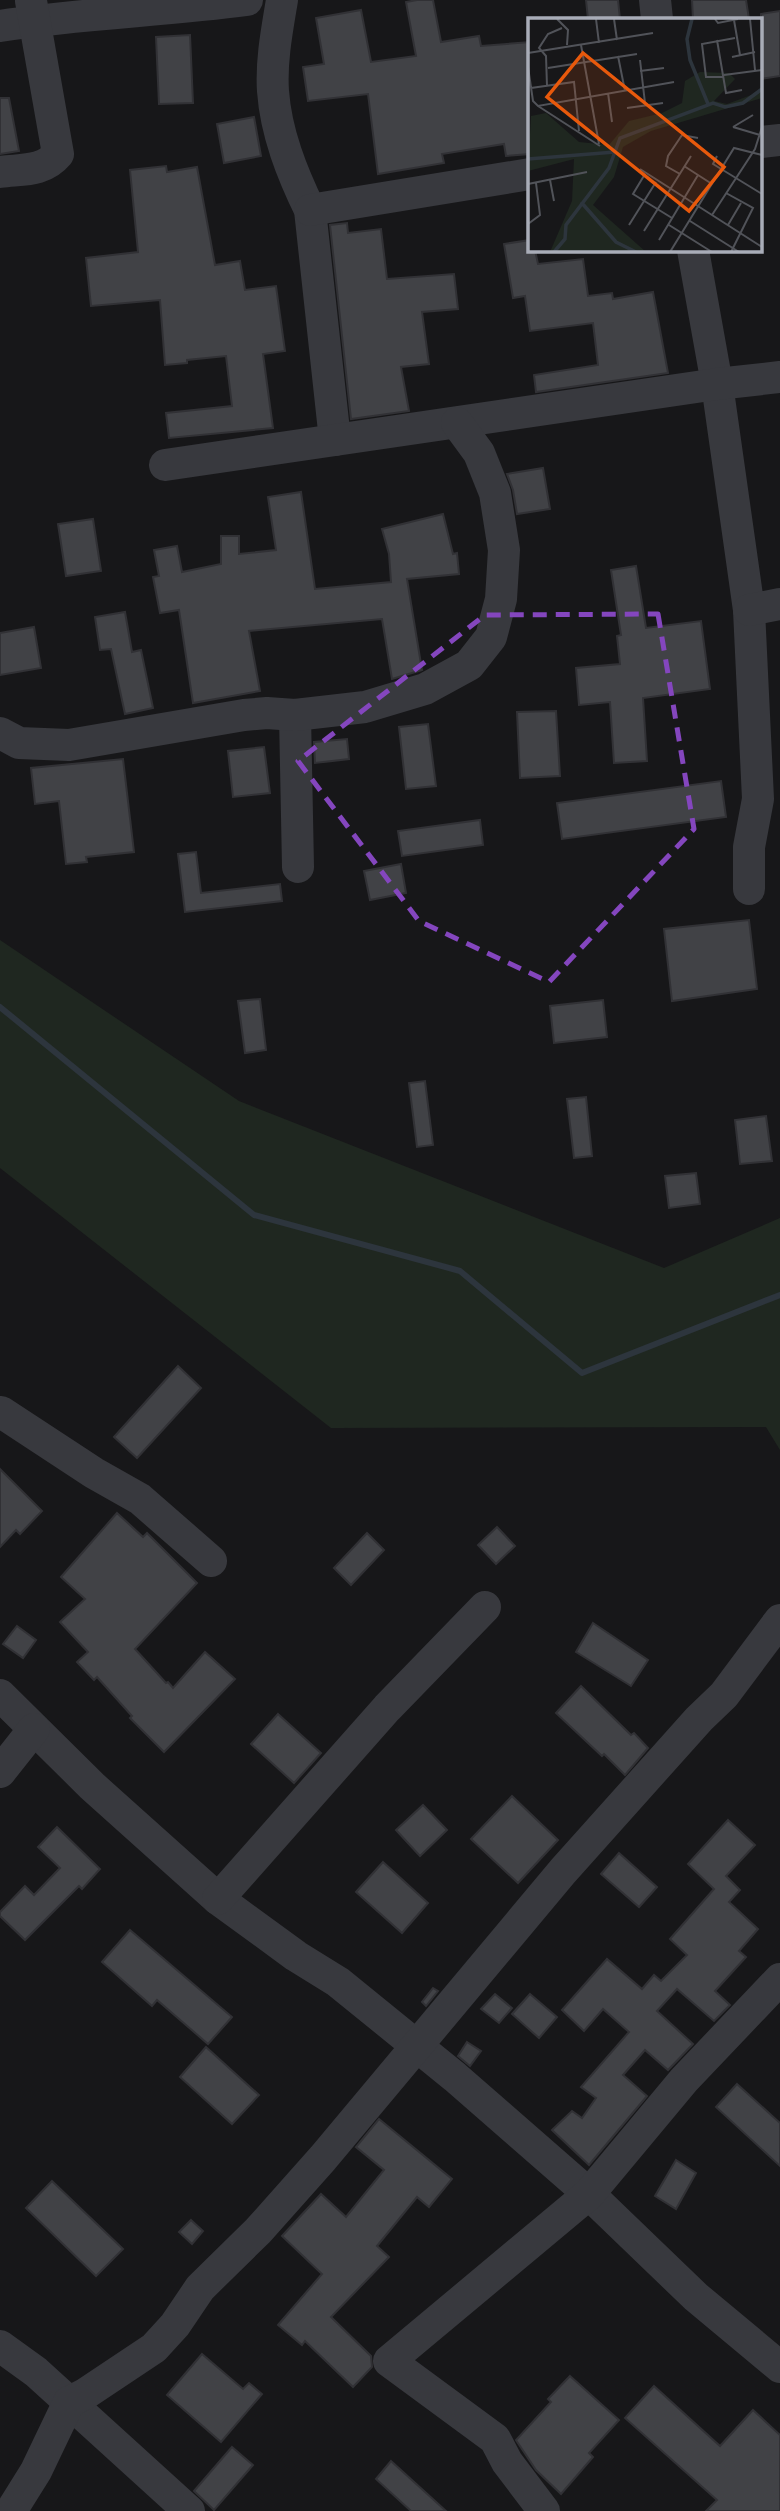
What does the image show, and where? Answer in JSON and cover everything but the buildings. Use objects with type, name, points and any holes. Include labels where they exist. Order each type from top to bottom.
[{"type":"street","points":[[0,26],[32,10],[177,9],[247,0]]},
{"type":"street","points":[[282,0],[274,49],[273,92],[281,138],[294,177],[310,210],[335,440]]},
{"type":"street","points":[[655,0],[657,18]]},
{"type":"street","points":[[0,172],[39,168],[50,164],[58,154],[32,10]]},
{"type":"street","points":[[762,142],[780,140]]},
{"type":"street","points":[[310,210],[528,174]]},
{"type":"street","points":[[693,252],[717,384],[749,610],[769,798],[749,847],[749,889]]},
{"type":"street","points":[[165,465],[780,377]]},
{"type":"street","points":[[0,733],[19,743],[69,745],[225,718],[267,713],[295,715],[365,707],[425,689],[469,665],[491,637],[501,598],[503,550],[495,493],[479,453],[457,424]]},
{"type":"street","points":[[749,610],[780,604]]},
{"type":"street","points":[[295,715],[298,867]]},
{"type":"street","points":[[0,1389],[4,1397],[0,1412],[94,1473],[140,1499],[211,1561]]},
{"type":"street","points":[[218,1899],[387,1708],[485,1607]]},
{"type":"street","points":[[11,2511],[36,2471],[69,2402],[154,2348],[176,2325],[200,2288],[276,2210],[418,2047],[563,1871],[699,1719],[724,1695],[780,1620]]},
{"type":"street","points":[[0,1695],[110,1803],[218,1899],[296,1956],[338,1982],[418,2047],[589,2193],[696,2297],[780,2367]]},
{"type":"street","points":[[0,1772],[34,1729]]},
{"type":"street","points":[[544,2511],[507,2462],[495,2439],[389,2361],[589,2193],[684,2080],[780,1979]]},
{"type":"street","points":[[0,2346],[36,2372],[189,2511]]},
{"type":"highlighted area","points":[[658,614],[694,829],[549,982],[419,921],[298,761],[485,615]]},
{"type":"shaded area","points":[[0,940],[239,1101],[664,1268],[780,1218],[780,1450],[766,1427],[331,1428],[0,1168]]},
{"type":"waterway","points":[[0,1007],[254,1215],[460,1271],[582,1373],[780,1295]]}]
